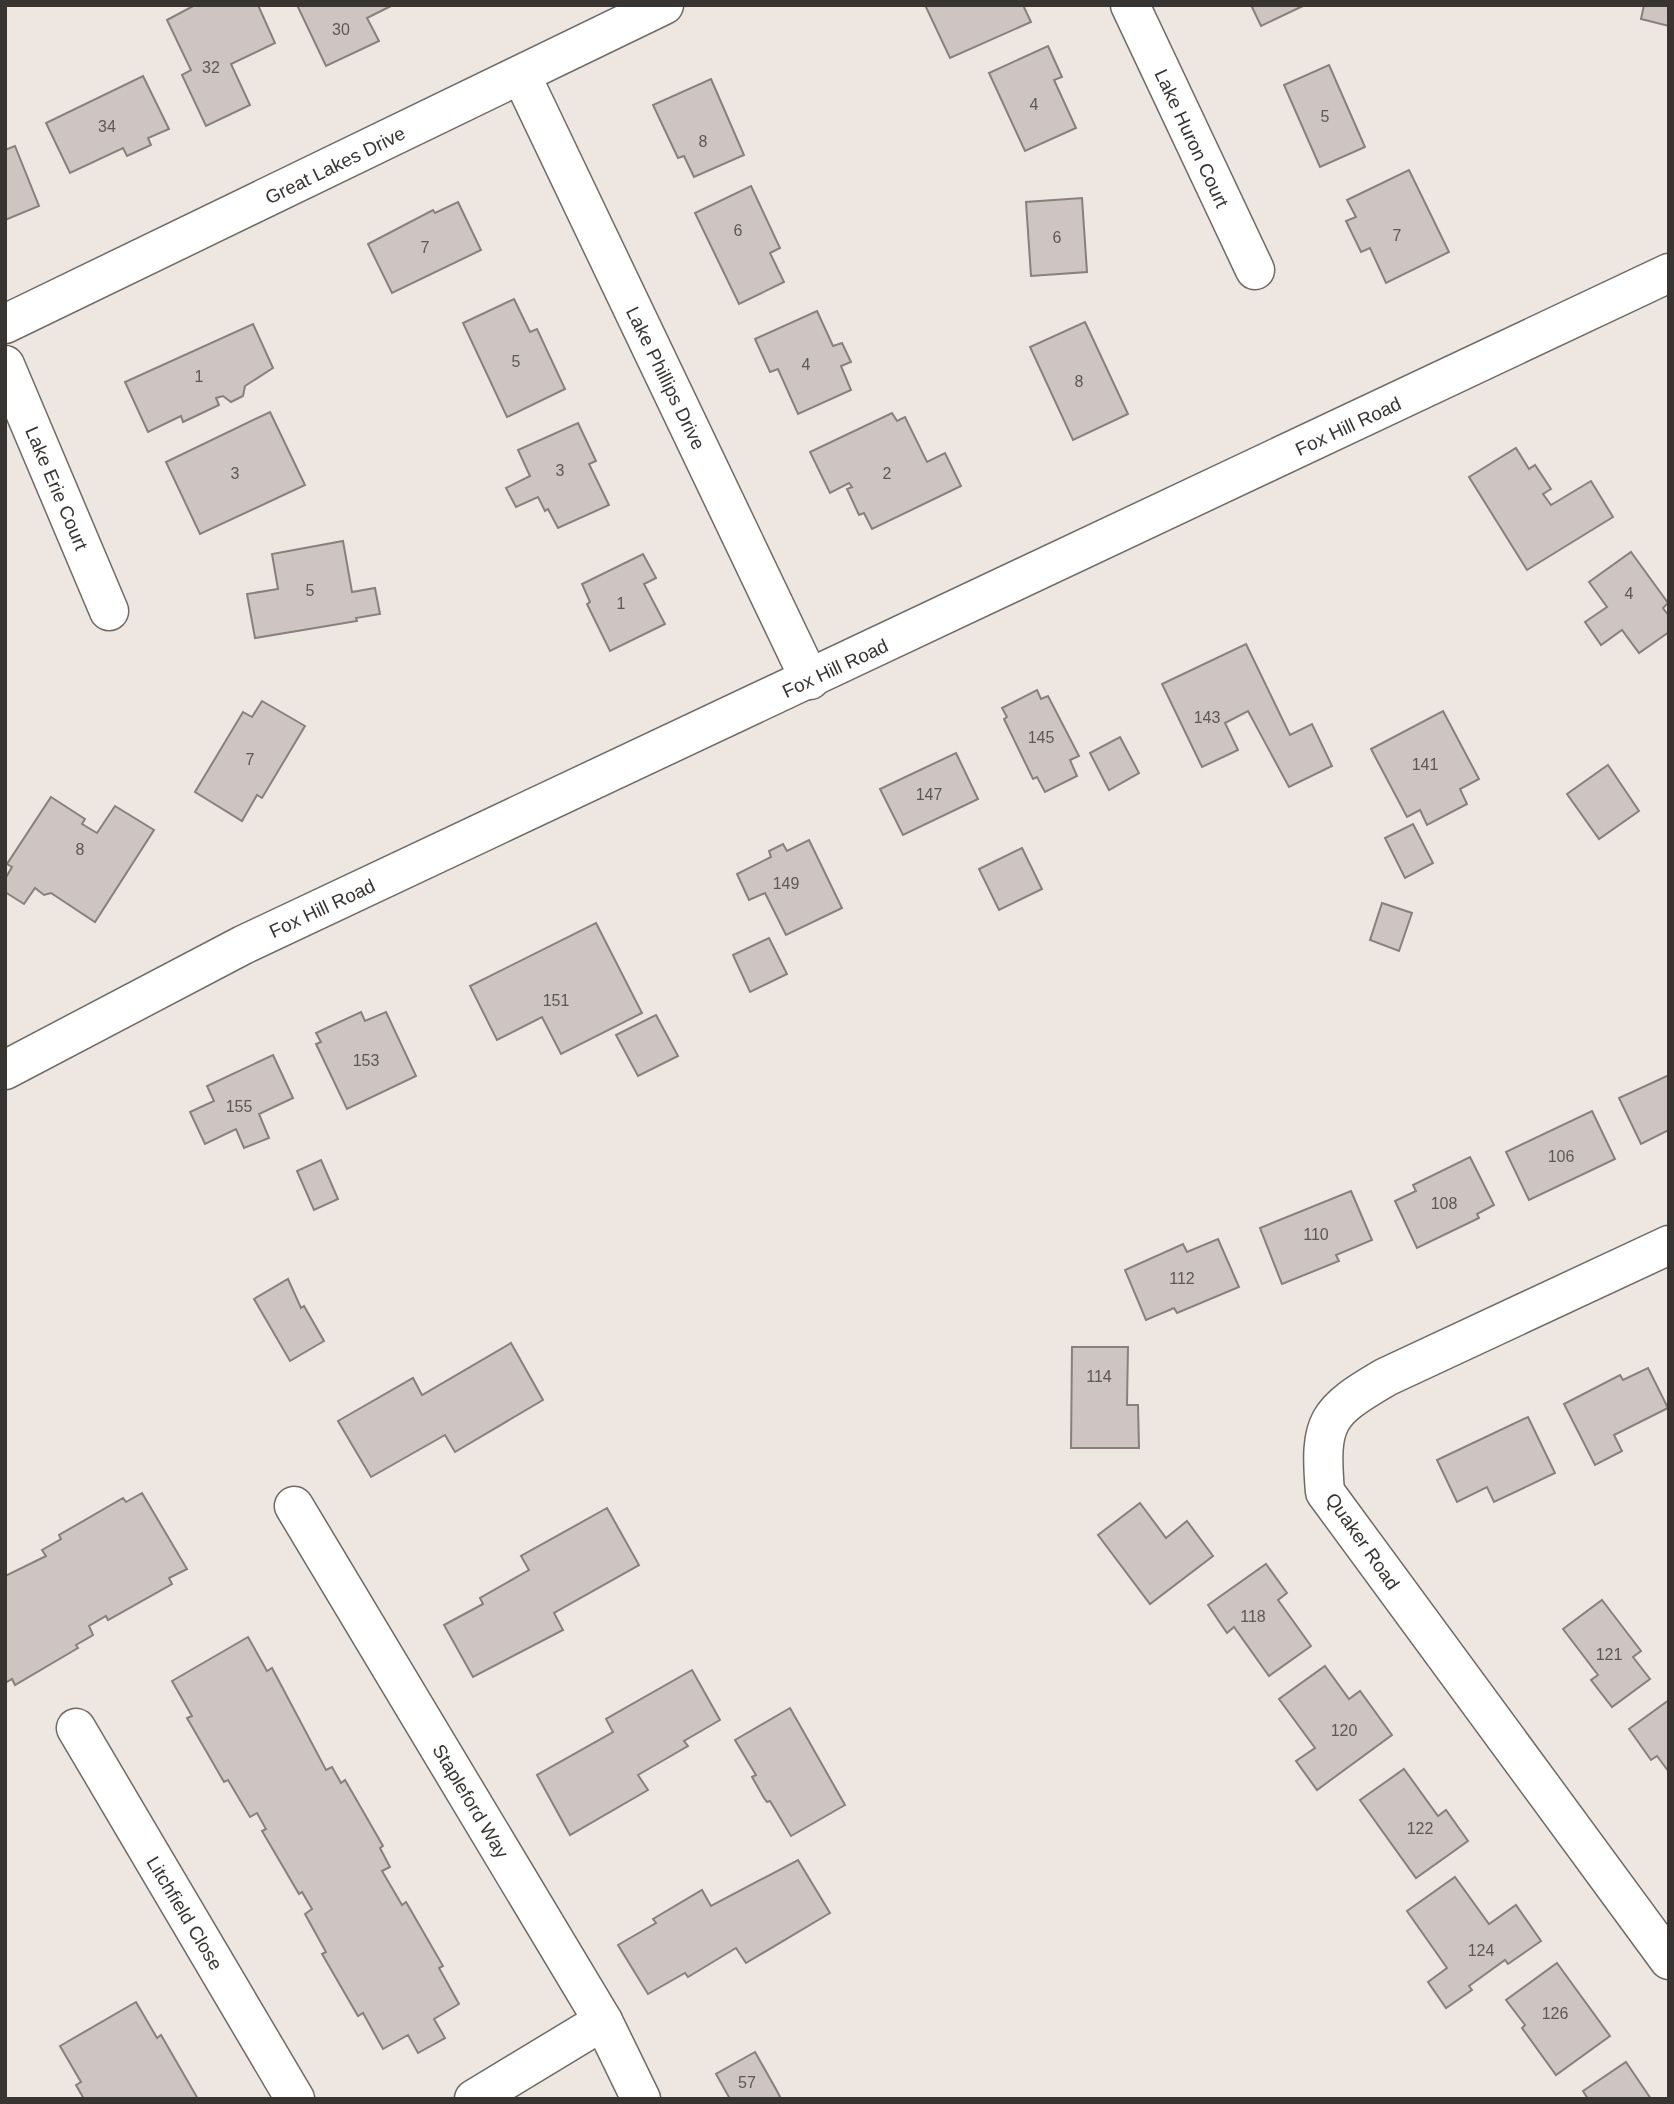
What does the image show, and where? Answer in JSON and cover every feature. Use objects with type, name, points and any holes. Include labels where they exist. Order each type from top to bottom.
[{"type":"street","name":"Great Lakes Drive","points":[[5,324],[664,5]]},
{"type":"street","name":"Lake Huron Court","points":[[1130,5],[1255,270]]},
{"type":"street","name":"Lake Phillips Drive","points":[[521,75],[810,680]]},
{"type":"street","name":"Fox Hill Road","points":[[5,1070],[243,945],[1668,276]]},
{"type":"street","name":"Lake Erie Court","points":[[5,365],[109,611]]},
{"type":"street","name":"Quaker Road","points":[[1669,1245],[1387,1377],[1352,1397],[1327,1424],[1322,1455],[1325,1492],[1669,1960]]},
{"type":"street","name":"Stapleford Way","points":[[294,1506],[603,2021],[641,2099]]},
{"type":"street","name":"Litchfield Close","points":[[76,1728],[295,2099]]},
{"type":"street","points":[[474,2099],[603,2021]]},
{"type":"building","points":[[195,5],[258,5],[275,43],[231,64],[250,105],[206,126],[182,75],[191,70],[167,20]]},
{"type":"building","points":[[297,5],[393,5],[367,18],[379,41],[326,66]]},
{"type":"building","points":[[925,5],[1023,5],[1031,22],[950,58]]},
{"type":"building","points":[[1251,5],[1305,5],[1261,26]]},
{"type":"building","points":[[1644,5],[1669,5],[1669,26],[1641,19]]},
{"type":"building","points":[[1048,46],[1062,77],[1054,80],[1076,128],[1025,151],[989,73]]},
{"type":"building","points":[[1329,65],[1365,147],[1320,167],[1284,85]]},
{"type":"building","points":[[143,76],[169,129],[148,138],[151,145],[127,156],[123,148],[70,173],[46,123]]},
{"type":"building","points":[[711,79],[744,155],[694,177],[684,156],[678,158],[653,105]]},
{"type":"building","points":[[15,146],[39,206],[5,220],[5,150]]},
{"type":"building","points":[[1409,170],[1449,252],[1386,283],[1370,248],[1361,252],[1346,221],[1356,217],[1347,200]]},
{"type":"building","points":[[751,186],[780,248],[770,253],[784,282],[739,304],[695,213]]},
{"type":"building","points":[[1082,198],[1087,272],[1031,276],[1026,202]]},
{"type":"building","points":[[458,202],[481,250],[392,293],[368,244],[433,210],[435,213]]},
{"type":"building","points":[[514,299],[530,332],[537,329],[565,389],[507,417],[463,323]]},
{"type":"building","points":[[817,311],[833,346],[842,343],[851,362],[841,366],[851,390],[798,414],[778,369],[770,372],[755,339]]},
{"type":"building","points":[[1085,322],[1128,414],[1073,440],[1030,347]]},
{"type":"building","points":[[253,324],[273,368],[245,386],[243,396],[231,402],[223,396],[216,398],[219,405],[183,422],[181,416],[148,432],[125,382]]},
{"type":"building","points":[[270,412],[305,485],[200,534],[166,462]]},
{"type":"building","points":[[892,413],[897,421],[905,417],[927,462],[945,453],[961,486],[872,529],[864,513],[859,515],[847,489],[852,487],[849,483],[830,493],[810,452]]},
{"type":"building","points":[[578,423],[596,461],[589,464],[609,505],[558,528],[538,497],[516,507],[506,488],[530,476],[518,450]]},
{"type":"building","points":[[1516,448],[1529,469],[1535,465],[1551,489],[1543,494],[1551,505],[1591,481],[1613,517],[1527,570],[1469,477]]},
{"type":"building","points":[[343,541],[352,592],[375,588],[380,614],[356,618],[357,621],[255,638],[247,594],[278,589],[272,554]]},
{"type":"building","points":[[1631,552],[1668,603],[1663,608],[1669,616],[1669,632],[1639,653],[1622,630],[1601,645],[1585,622],[1607,607],[1589,582]]},
{"type":"building","points":[[643,554],[656,578],[644,584],[665,624],[610,651],[587,604],[590,602],[582,584]]},
{"type":"building","points":[[1246,644],[1290,735],[1312,724],[1332,766],[1289,787],[1248,711],[1225,723],[1238,750],[1202,767],[1162,684]]},
{"type":"building","points":[[1037,690],[1041,699],[1048,696],[1079,756],[1070,760],[1077,776],[1045,792],[1037,777],[1033,779],[1004,719],[1007,717],[1002,708]]},
{"type":"building","points":[[262,701],[305,726],[262,798],[257,795],[242,821],[195,792],[243,712],[252,717]]},
{"type":"building","points":[[1443,711],[1479,779],[1460,789],[1467,804],[1427,825],[1420,810],[1407,817],[1371,749]]},
{"type":"building","points":[[1120,737],[1139,773],[1109,790],[1090,753]]},
{"type":"building","points":[[956,753],[978,799],[903,835],[880,789]]},
{"type":"building","points":[[1608,765],[1639,811],[1599,839],[1567,794]]},
{"type":"building","points":[[51,797],[85,819],[82,824],[97,833],[115,806],[154,830],[95,922],[51,893],[44,895],[35,888],[24,904],[5,892],[5,879],[12,867],[7,864]]},
{"type":"building","points":[[1413,824],[1433,863],[1405,878],[1385,838]]},
{"type":"building","points":[[809,840],[842,908],[786,935],[765,893],[749,900],[737,874],[771,857],[769,851],[783,844],[787,851]]},
{"type":"building","points":[[1022,848],[1042,889],[999,910],[979,869]]},
{"type":"building","points":[[1382,903],[1412,913],[1399,951],[1370,940]]},
{"type":"building","points":[[596,923],[642,1013],[561,1054],[542,1017],[497,1040],[470,986]]},
{"type":"building","points":[[769,938],[787,974],[750,992],[733,955]]},
{"type":"building","points":[[361,1012],[365,1021],[386,1012],[416,1076],[347,1109],[316,1044],[321,1042],[316,1033]]},
{"type":"building","points":[[656,1015],[678,1056],[638,1076],[616,1035]]},
{"type":"building","points":[[273,1055],[293,1098],[259,1114],[269,1138],[244,1148],[236,1129],[205,1144],[190,1112],[214,1101],[207,1086]]},
{"type":"building","points":[[1669,1075],[1669,1130],[1641,1144],[1619,1098]]},
{"type":"building","points":[[1592,1111],[1615,1159],[1529,1200],[1506,1152]]},
{"type":"building","points":[[1470,1157],[1494,1205],[1477,1214],[1479,1218],[1417,1248],[1395,1201],[1416,1191],[1413,1185]]},
{"type":"building","points":[[321,1160],[338,1199],[314,1210],[297,1171]]},
{"type":"building","points":[[1351,1191],[1372,1240],[1336,1255],[1339,1261],[1282,1284],[1260,1228]]},
{"type":"building","points":[[1218,1239],[1239,1287],[1177,1313],[1174,1308],[1146,1320],[1125,1270],[1183,1244],[1187,1252]]},
{"type":"building","points":[[288,1279],[301,1308],[304,1306],[324,1341],[290,1361],[254,1299]]},
{"type":"building","points":[[511,1343],[543,1400],[455,1452],[445,1435],[371,1477],[338,1421],[413,1378],[422,1395]]},
{"type":"building","points":[[1072,1347],[1128,1347],[1127,1405],[1138,1405],[1139,1448],[1071,1448]]},
{"type":"building","points":[[1648,1368],[1668,1408],[1614,1435],[1622,1451],[1595,1465],[1564,1404],[1620,1375],[1623,1380]]},
{"type":"building","points":[[1528,1417],[1555,1473],[1494,1502],[1487,1487],[1457,1502],[1437,1460]]},
{"type":"building","points":[[142,1493],[187,1569],[169,1578],[172,1584],[108,1620],[106,1616],[89,1626],[93,1635],[76,1645],[78,1648],[15,1685],[12,1679],[5,1683],[5,1576],[46,1556],[42,1550],[61,1539],[59,1535],[123,1498],[126,1502]]},
{"type":"building","points":[[1140,1503],[1166,1538],[1187,1521],[1213,1556],[1150,1604],[1098,1535]]},
{"type":"building","points":[[607,1508],[639,1565],[554,1613],[563,1630],[473,1677],[444,1625],[483,1604],[480,1598],[529,1570],[521,1556]]},
{"type":"building","points":[[1266,1564],[1287,1593],[1278,1600],[1311,1646],[1269,1676],[1234,1627],[1227,1633],[1208,1605]]},
{"type":"building","points":[[1602,1600],[1641,1651],[1633,1657],[1650,1679],[1612,1707],[1591,1680],[1598,1675],[1563,1629]]},
{"type":"building","points":[[248,1637],[267,1671],[272,1668],[326,1770],[332,1767],[341,1783],[345,1780],[383,1846],[380,1848],[390,1867],[382,1871],[402,1905],[406,1902],[443,1966],[439,1968],[459,2004],[434,2019],[445,2038],[418,2053],[408,2035],[383,2049],[363,2013],[358,2016],[322,1954],[326,1952],[305,1914],[312,1909],[302,1892],[299,1894],[262,1831],[266,1829],[257,1813],[250,1817],[228,1780],[224,1782],[187,1718],[192,1716],[172,1681]]},
{"type":"building","points":[[1325,1666],[1349,1699],[1360,1691],[1392,1735],[1317,1790],[1296,1761],[1315,1748],[1279,1699]]},
{"type":"building","points":[[692,1670],[720,1720],[684,1741],[688,1746],[638,1775],[648,1790],[570,1835],[537,1775],[613,1732],[606,1719]]},
{"type":"building","points":[[1669,1700],[1669,1772],[1657,1756],[1651,1760],[1629,1729]]},
{"type":"building","points":[[790,1708],[845,1805],[791,1836],[770,1801],[767,1802],[764,1798],[752,1777],[756,1775],[735,1740]]},
{"type":"building","points":[[1404,1769],[1438,1816],[1446,1810],[1468,1841],[1416,1878],[1360,1800]]},
{"type":"building","points":[[798,1860],[830,1913],[746,1963],[736,1948],[688,1977],[685,1973],[648,1994],[618,1945],[656,1923],[653,1919],[702,1890],[711,1906]]},
{"type":"building","points":[[1455,1877],[1489,1924],[1516,1905],[1541,1941],[1508,1964],[1505,1960],[1469,1986],[1472,1990],[1446,2008],[1428,1982],[1447,1968],[1407,1911]]},
{"type":"building","points":[[1557,1963],[1610,2036],[1556,2075],[1522,2028],[1525,2025],[1506,2000]]},
{"type":"building","points":[[136,2002],[157,2038],[161,2035],[198,2099],[84,2099],[76,2085],[81,2082],[60,2046]]},
{"type":"building","points":[[755,2052],[781,2099],[730,2099],[716,2074]]},
{"type":"building","points":[[1626,2062],[1651,2099],[1588,2099],[1583,2091]]}]
